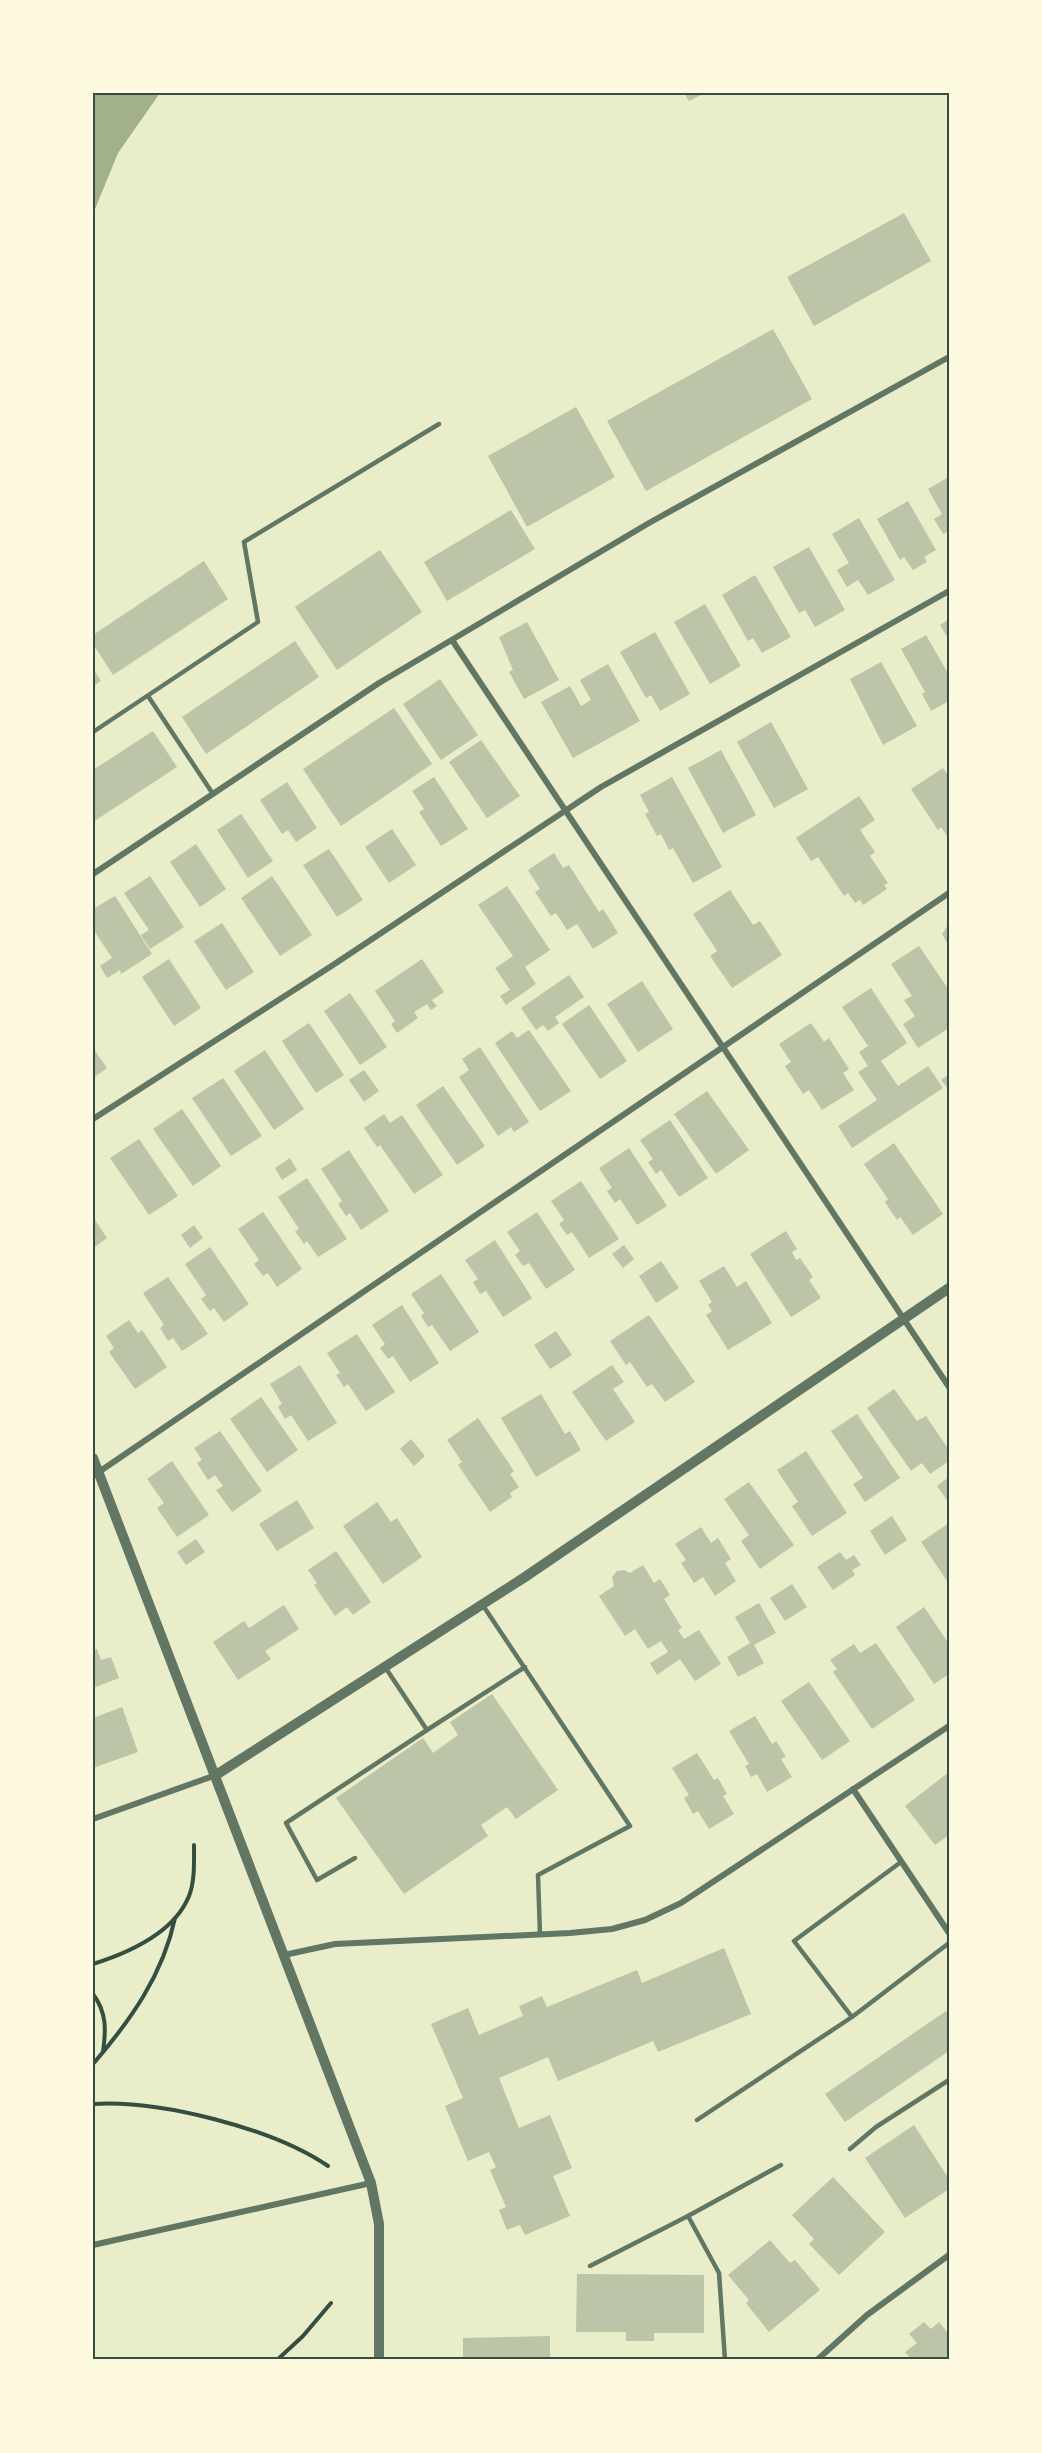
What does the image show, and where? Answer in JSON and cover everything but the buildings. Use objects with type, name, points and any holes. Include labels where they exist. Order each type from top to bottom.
[{"type":"street","points":[[93,874],[379,683],[649,523],[949,357]]},
{"type":"street","points":[[93,1119],[333,965],[601,787],[949,591]]},
{"type":"street","points":[[452,640],[720,1047],[949,1387]]},
{"type":"street","points":[[96,1475],[720,1047],[949,893]]},
{"type":"street","points":[[93,1819],[216,1776],[482,1604],[949,1288]]},
{"type":"street","points":[[93,1458],[96,1475],[216,1776],[371,2183],[379,2234],[379,2360]]},
{"type":"street","points":[[284,1955],[335,1944],[540,1935],[612,1929],[645,1920],[681,1903],[949,1726]]},
{"type":"street","points":[[853,1789],[949,1933]]},
{"type":"street","points":[[93,2245],[371,2183]]},
{"type":"street","points":[[817,2360],[867,2314],[949,2256]]},
{"type":"lane","points":[[93,732],[258,622],[244,543],[439,424]]},
{"type":"lane","points":[[148,696],[213,794]]},
{"type":"lane","points":[[482,1604],[630,1826],[538,1875],[540,1935]]},
{"type":"lane","points":[[386,1667],[427,1730]]},
{"type":"lane","points":[[355,1858],[316,1880],[286,1823],[525,1667]]},
{"type":"lane","points":[[852,2016],[794,1941],[902,1862]]},
{"type":"lane","points":[[697,2120],[852,2016],[949,1943]]},
{"type":"lane","points":[[850,2149],[876,2127],[949,2080]]},
{"type":"lane","points":[[590,2266],[781,2165]]},
{"type":"lane","points":[[688,2216],[718,2273],[724,2360]]},
{"type":"path","points":[[93,1964],[129,1952],[155,1935],[175,1917],[189,1896],[194,1845]]},
{"type":"path","points":[[93,2064],[114,2041],[158,1972],[170,1942],[175,1917]]},
{"type":"path","points":[[93,1994],[101,2004],[106,2027],[103,2052]]},
{"type":"path","points":[[93,2104],[122,2102],[168,2109],[212,2120],[308,2152],[328,2166]]},
{"type":"path","points":[[276,2360],[303,2336],[331,2303]]},
{"type":"shaded area","points":[[93,93],[160,93],[118,153],[93,214]]}]
